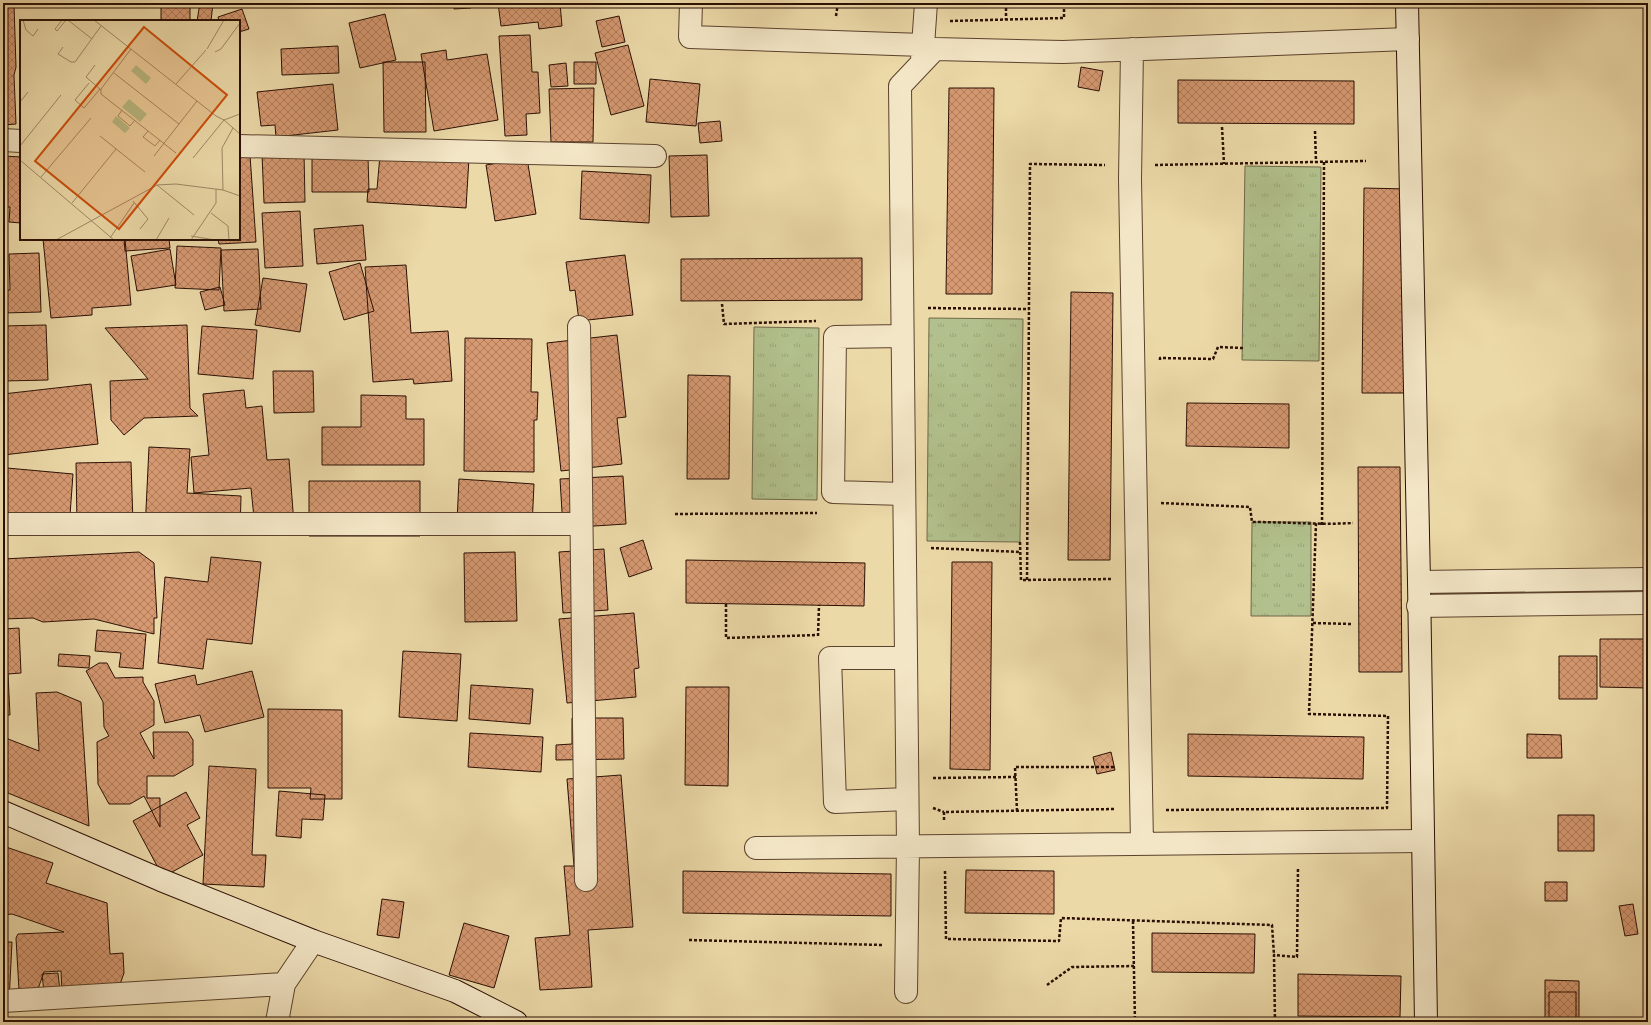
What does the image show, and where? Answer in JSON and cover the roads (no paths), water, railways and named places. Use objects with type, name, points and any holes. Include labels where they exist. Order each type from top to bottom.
[{"type":"street","points":[[691,3],[690,37],[923,54],[935,49],[1063,52],[1408,39]]},
{"type":"street","points":[[906,992],[908,846],[917,802],[906,658],[900,86],[923,54],[926,3]]},
{"type":"street","points":[[1407,3],[1419,582],[1418,606],[1426,1022]]},
{"type":"street","points":[[1132,49],[1130,179],[1142,844]]},
{"type":"street","points":[[3,140],[20,141]]},
{"type":"street","points":[[240,146],[655,156]]},
{"type":"street","points":[[579,327],[586,880]]},
{"type":"street","points":[[902,336],[835,337],[833,492],[904,494]]},
{"type":"street","points":[[3,524],[581,524]]},
{"type":"street","points":[[1419,582],[1648,579]]},
{"type":"street","points":[[1418,606],[1648,603]]},
{"type":"street","points":[[906,658],[830,658],[835,802],[917,802]]},
{"type":"street","points":[[3,812],[161,880],[313,941],[455,991],[516,1022]]},
{"type":"street","points":[[756,848],[1423,841]]},
{"type":"street","points":[[277,1022],[284,984],[313,941]]},
{"type":"street","points":[[3,1001],[284,984]]}]
